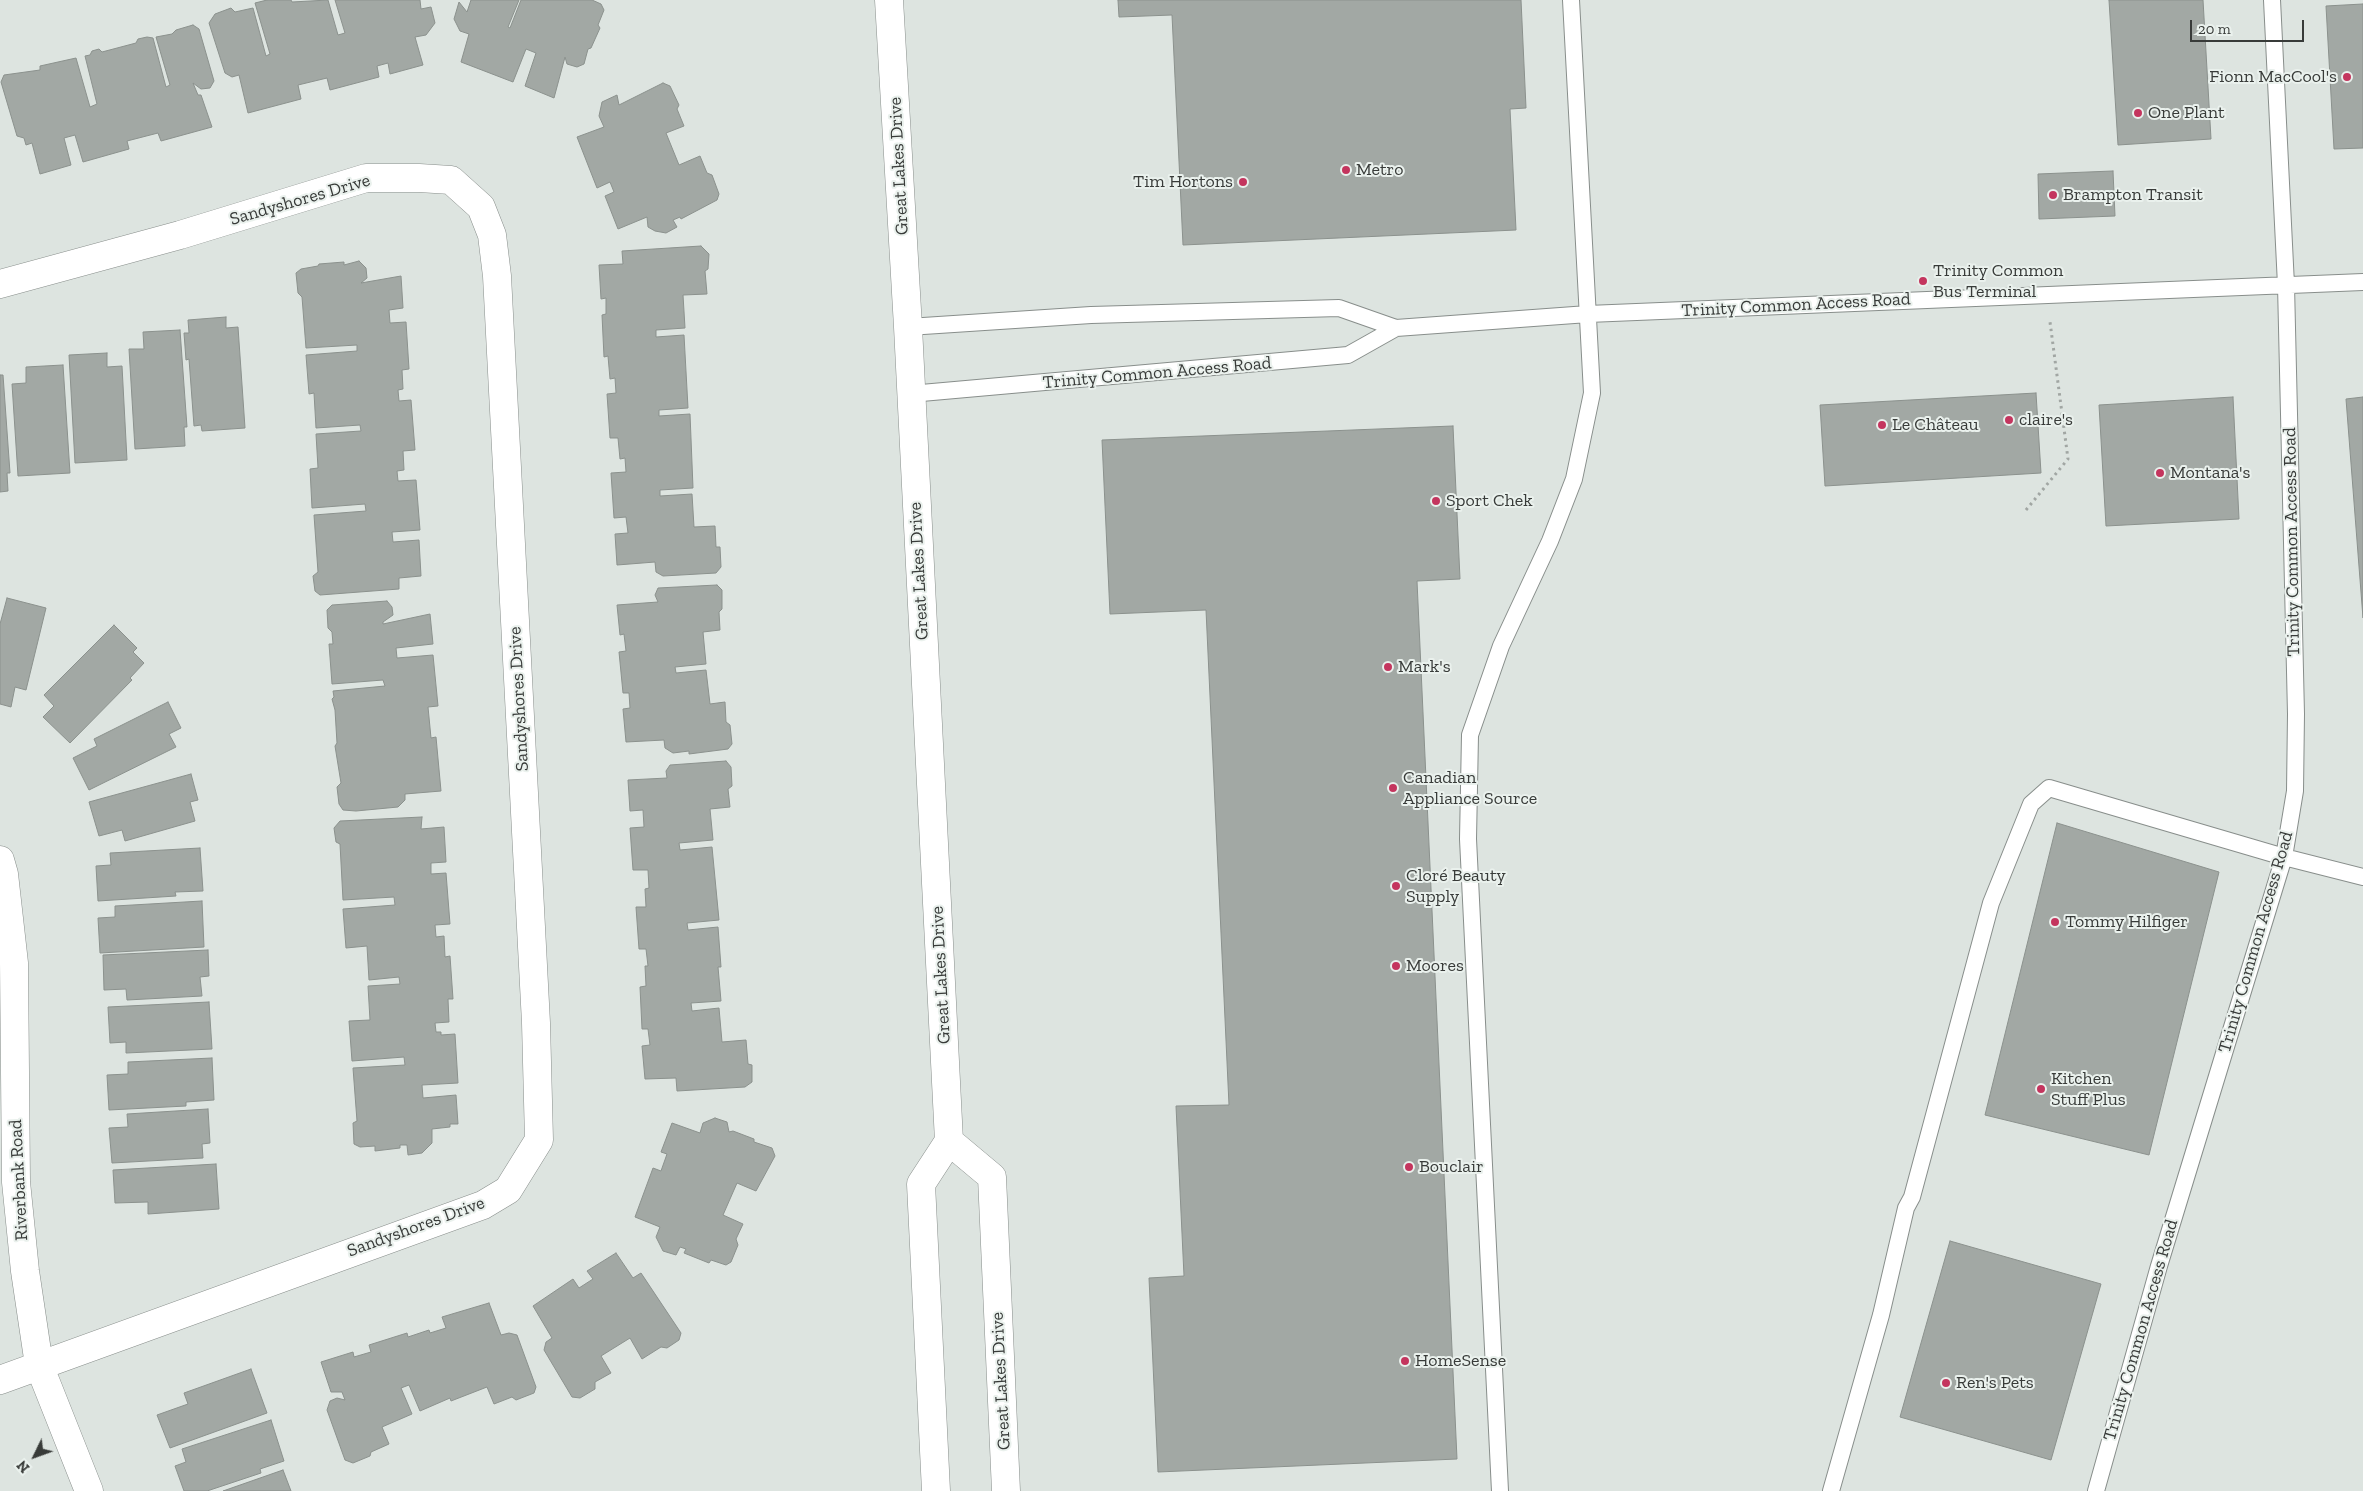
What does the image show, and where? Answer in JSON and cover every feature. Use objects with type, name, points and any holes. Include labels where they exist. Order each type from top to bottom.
[{"type":"street","name":"Great Lakes Drive","points":[[889,0],[908,327],[950,1141],[992,1177],[1006,1491]]},
{"type":"street","name":"Sandyshores Drive","points":[[0,284],[180,235],[366,178],[451,180],[481,207],[492,235],[497,276],[539,1140],[508,1190],[482,1205],[0,1380]]},
{"type":"street","name":"Riverbank Road","points":[[0,860],[14,963],[16,1182],[25,1271],[39,1365],[89,1491]]},
{"type":"street","points":[[936,1491],[921,1184],[950,1141]]},
{"type":"lane","points":[[1500,1491],[1468,839],[1470,734],[1501,646],[1550,541],[1574,479],[1592,392],[1571,0]]},
{"type":"lane","name":"Trinity Common Access Road","points":[[2096,1491],[2159,1266],[2284,856],[2295,791],[2296,714],[2286,285],[2272,0]]},
{"type":"lane","name":"Trinity Common Access Road","points":[[908,327],[1091,316],[1338,308],[1396,328],[1588,314],[2363,282]]},
{"type":"lane","name":"Trinity Common Access Road","points":[[910,394],[1348,356],[1396,328]]},
{"type":"lane","points":[[1831,1491],[1871,1352],[1906,1208],[1912,1197],[1991,903],[2031,804],[2049,788],[2363,877]]},
{"type":"path","points":[[2026,510],[2068,459],[2046,294]]},
{"type":"building","points":[[267,0],[291,0],[292,2],[328,0],[338,35],[345,33],[335,0],[420,0],[421,9],[431,7],[435,23],[426,35],[415,37],[423,65],[390,74],[388,63],[377,66],[379,77],[330,90],[327,78],[298,85],[301,99],[248,113],[239,75],[232,77],[225,73],[209,23],[215,14],[231,8],[235,12],[253,8],[266,56],[270,54],[255,3]]},
{"type":"building","points":[[471,0],[519,0],[508,27],[510,28],[521,0],[592,0],[601,4],[604,10],[598,25],[600,28],[591,48],[588,49],[584,64],[577,67],[567,64],[565,57],[554,98],[525,86],[536,53],[526,49],[513,82],[461,62],[469,34],[460,31],[454,19],[459,2],[467,12]]},
{"type":"building","name":"Metro","points":[[1118,0],[1521,0],[1526,108],[1510,109],[1516,230],[1183,245],[1172,15],[1119,17]]},
{"type":"building","points":[[2109,0],[2203,0],[2211,139],[2118,145]]},
{"type":"building","name":"Fionn MacCool's","points":[[2363,4],[2363,148],[2334,149],[2326,6]]},
{"type":"building","points":[[193,25],[199,29],[214,81],[210,88],[201,89],[193,83],[198,95],[201,95],[212,127],[161,141],[158,133],[127,141],[129,149],[83,162],[75,135],[64,138],[71,165],[40,174],[32,143],[26,145],[24,138],[17,136],[1,82],[4,75],[40,70],[40,66],[76,58],[90,107],[97,104],[85,56],[90,55],[92,51],[99,49],[102,52],[136,43],[138,39],[147,37],[153,38],[166,87],[170,85],[156,37],[172,34],[176,30]]},
{"type":"building","points":[[663,83],[670,86],[679,105],[677,109],[684,126],[666,133],[679,165],[700,156],[707,173],[712,175],[719,194],[717,200],[681,219],[680,217],[673,220],[677,227],[666,233],[655,231],[648,227],[647,217],[618,229],[605,196],[614,192],[610,182],[597,188],[577,137],[604,127],[599,116],[602,102],[617,95],[619,105]]},
{"type":"building","points":[[2113,171],[2115,216],[2039,219],[2038,174]]},
{"type":"building","points":[[701,246],[709,254],[708,269],[705,271],[707,294],[683,295],[685,328],[656,330],[656,337],[684,335],[688,408],[659,410],[659,416],[690,414],[693,488],[660,490],[660,496],[692,494],[694,527],[715,526],[716,547],[720,547],[721,567],[716,573],[663,576],[656,572],[655,562],[617,565],[615,534],[628,533],[626,517],[614,518],[611,473],[626,472],[625,458],[620,459],[618,438],[610,438],[607,394],[616,393],[615,378],[610,379],[608,356],[604,357],[602,315],[606,314],[606,298],[601,299],[599,265],[623,264],[622,251]]},
{"type":"building","points":[[359,261],[366,268],[367,278],[361,283],[401,276],[403,308],[389,310],[390,323],[406,322],[409,369],[402,370],[403,389],[398,390],[399,401],[411,400],[415,450],[403,451],[404,470],[397,471],[398,481],[416,480],[420,530],[392,532],[393,542],[419,540],[421,576],[399,578],[399,589],[320,595],[315,591],[313,576],[318,572],[314,515],[366,511],[365,504],[312,508],[310,469],[318,468],[316,434],[361,431],[360,425],[316,428],[314,393],[309,394],[306,355],[357,351],[357,345],[306,348],[302,297],[298,293],[296,273],[301,269],[318,266],[319,264],[344,262],[344,265]]},
{"type":"building","points":[[226,317],[226,328],[238,327],[245,428],[202,431],[201,425],[194,426],[189,359],[186,360],[184,333],[189,333],[188,320]]},
{"type":"building","points":[[180,330],[187,427],[184,427],[185,446],[135,449],[129,349],[144,349],[143,332]]},
{"type":"building","points":[[107,353],[107,367],[122,366],[127,460],[75,463],[69,355]]},
{"type":"building","points":[[63,365],[70,473],[18,476],[12,384],[26,383],[26,367]]},
{"type":"building","points":[[0,375],[3,375],[10,473],[7,473],[8,491],[0,492]]},
{"type":"building","points":[[2036,393],[2041,473],[1825,486],[1820,405]]},
{"type":"building","points":[[2233,397],[2239,519],[2106,526],[2099,405]]},
{"type":"building","points":[[2363,397],[2363,618],[2346,399]]},
{"type":"building","points":[[1453,426],[1460,579],[1417,581],[1457,1459],[1158,1472],[1149,1278],[1184,1276],[1176,1106],[1229,1105],[1206,610],[1110,614],[1102,440]]},
{"type":"building","points":[[717,585],[722,590],[722,609],[719,612],[720,630],[703,632],[706,664],[675,667],[676,673],[706,670],[710,704],[725,702],[726,722],[730,725],[732,744],[728,749],[689,754],[689,751],[673,753],[665,748],[664,740],[626,742],[623,709],[630,708],[629,693],[623,693],[619,652],[626,651],[624,634],[620,635],[617,605],[658,602],[655,595],[658,588]]},
{"type":"building","points":[[7,598],[46,608],[26,690],[15,687],[11,707],[0,704],[0,624]]},
{"type":"building","points":[[387,601],[392,607],[393,615],[383,624],[430,614],[433,644],[396,648],[397,658],[433,655],[438,706],[428,707],[431,738],[436,737],[441,791],[405,794],[405,800],[398,807],[356,811],[343,810],[339,804],[337,787],[341,783],[335,746],[337,743],[335,710],[332,699],[334,697],[333,691],[385,686],[383,680],[332,684],[329,644],[333,644],[332,632],[328,628],[327,610],[332,605]]},
{"type":"building","points":[[114,625],[137,648],[133,652],[144,663],[130,678],[132,680],[70,743],[43,717],[54,706],[44,695]]},
{"type":"building","points":[[168,702],[181,728],[169,734],[176,747],[89,790],[73,758],[97,746],[94,739]]},
{"type":"building","points":[[726,761],[731,767],[732,786],[728,789],[730,807],[710,809],[713,840],[679,843],[680,850],[712,847],[719,920],[687,923],[688,930],[718,927],[721,967],[718,967],[721,1001],[691,1003],[692,1011],[719,1008],[722,1042],[746,1040],[748,1064],[752,1065],[752,1082],[745,1087],[677,1091],[676,1078],[645,1079],[642,1046],[650,1045],[648,1029],[642,1029],[640,987],[646,986],[645,966],[648,966],[646,949],[639,949],[636,907],[646,907],[645,889],[649,888],[648,870],[633,870],[630,828],[644,827],[643,810],[630,811],[628,780],[667,778],[666,771],[670,765]]},
{"type":"building","points":[[191,774],[198,800],[190,802],[195,821],[125,841],[122,830],[99,836],[89,802]]},
{"type":"building","points":[[422,817],[421,829],[444,827],[446,862],[431,863],[431,874],[446,873],[450,924],[435,925],[436,937],[444,936],[445,957],[450,956],[453,999],[448,999],[449,1022],[435,1023],[436,1032],[441,1032],[441,1035],[455,1034],[458,1083],[422,1085],[423,1098],[456,1095],[458,1124],[450,1124],[450,1127],[432,1129],[432,1143],[422,1153],[408,1155],[407,1145],[400,1145],[400,1148],[375,1151],[375,1146],[360,1147],[354,1144],[353,1123],[357,1121],[353,1068],[405,1065],[404,1057],[352,1061],[349,1021],[370,1020],[368,986],[400,984],[399,977],[369,980],[367,946],[346,948],[343,909],[395,905],[394,897],[343,900],[340,844],[336,842],[334,828],[340,821]]},
{"type":"building","points":[[2057,823],[2219,872],[2149,1155],[1985,1115]]},
{"type":"building","points":[[200,848],[203,891],[175,892],[176,896],[98,901],[96,866],[111,865],[110,853]]},
{"type":"building","points":[[202,901],[204,947],[100,953],[98,918],[115,917],[115,906]]},
{"type":"building","points":[[208,950],[209,976],[200,977],[202,996],[127,1000],[126,989],[104,990],[103,955]]},
{"type":"building","points":[[209,1002],[212,1049],[126,1053],[126,1042],[110,1043],[108,1007]]},
{"type":"building","points":[[212,1058],[214,1100],[186,1102],[186,1106],[109,1110],[107,1075],[128,1074],[128,1062]]},
{"type":"building","points":[[208,1109],[210,1143],[202,1144],[203,1158],[112,1163],[109,1128],[128,1127],[127,1114]]},
{"type":"building","points":[[715,1118],[727,1122],[729,1132],[733,1131],[754,1139],[754,1142],[772,1148],[775,1156],[756,1191],[737,1183],[723,1215],[743,1224],[736,1239],[738,1245],[731,1262],[726,1265],[711,1260],[709,1263],[684,1253],[686,1249],[680,1247],[676,1255],[663,1251],[656,1237],[660,1227],[635,1217],[653,1168],[661,1171],[667,1154],[661,1152],[672,1123],[700,1133],[703,1123]]},
{"type":"building","points":[[216,1164],[219,1209],[148,1214],[148,1202],[115,1203],[113,1170]]},
{"type":"building","points":[[1950,1241],[2101,1284],[2051,1460],[1900,1417]]},
{"type":"building","points":[[616,1253],[633,1278],[641,1273],[681,1333],[679,1340],[667,1348],[661,1347],[642,1359],[630,1338],[601,1356],[611,1373],[595,1382],[595,1389],[580,1398],[572,1397],[544,1350],[546,1342],[552,1338],[533,1306],[573,1279],[579,1288],[593,1279],[587,1271]]},
{"type":"building","points":[[489,1303],[501,1335],[509,1333],[517,1335],[536,1387],[534,1393],[516,1400],[512,1397],[494,1404],[487,1387],[451,1401],[450,1398],[420,1411],[409,1385],[401,1388],[412,1414],[382,1427],[389,1444],[371,1452],[370,1456],[353,1463],[345,1460],[327,1410],[330,1401],[337,1398],[345,1400],[342,1392],[331,1392],[321,1362],[353,1352],[354,1357],[371,1352],[369,1345],[407,1333],[408,1337],[429,1330],[430,1333],[446,1328],[442,1317]]},
{"type":"building","points":[[251,1369],[267,1413],[170,1448],[157,1415],[188,1404],[184,1393]]},
{"type":"building","points":[[271,1420],[284,1461],[260,1469],[261,1473],[207,1491],[184,1491],[175,1466],[186,1462],[182,1449]]},
{"type":"building","points":[[283,1470],[291,1491],[223,1491]]},
{"type":"place","name":"Fionn MacCool's","points":[[2347,77]]},
{"type":"place","name":"One Plant","points":[[2138,113]]},
{"type":"place","name":"Metro","points":[[1346,170]]},
{"type":"place","name":"Tim Hortons","points":[[1243,182]]},
{"type":"place","name":"Brampton Transit","points":[[2053,195]]},
{"type":"place","name":"Trinity Common Bus Terminal","points":[[1923,281]]},
{"type":"place","name":"claire's","points":[[2009,420]]},
{"type":"place","name":"Le Château","points":[[1882,425]]},
{"type":"place","name":"Montana's","points":[[2160,473]]},
{"type":"place","name":"Sport Chek","points":[[1436,501]]},
{"type":"place","name":"Mark's","points":[[1388,667]]},
{"type":"place","name":"Canadian Appliance Source","points":[[1393,788]]},
{"type":"place","name":"Cloré Beauty Supply","points":[[1396,886]]},
{"type":"place","name":"Tommy Hilfiger","points":[[2055,922]]},
{"type":"place","name":"Moores","points":[[1396,966]]},
{"type":"place","name":"Kitchen Stuff Plus","points":[[2041,1089]]},
{"type":"place","name":"Bouclair","points":[[1409,1167]]},
{"type":"place","name":"HomeSense","points":[[1405,1361]]},
{"type":"place","name":"Ren's Pets","points":[[1946,1383]]}]
